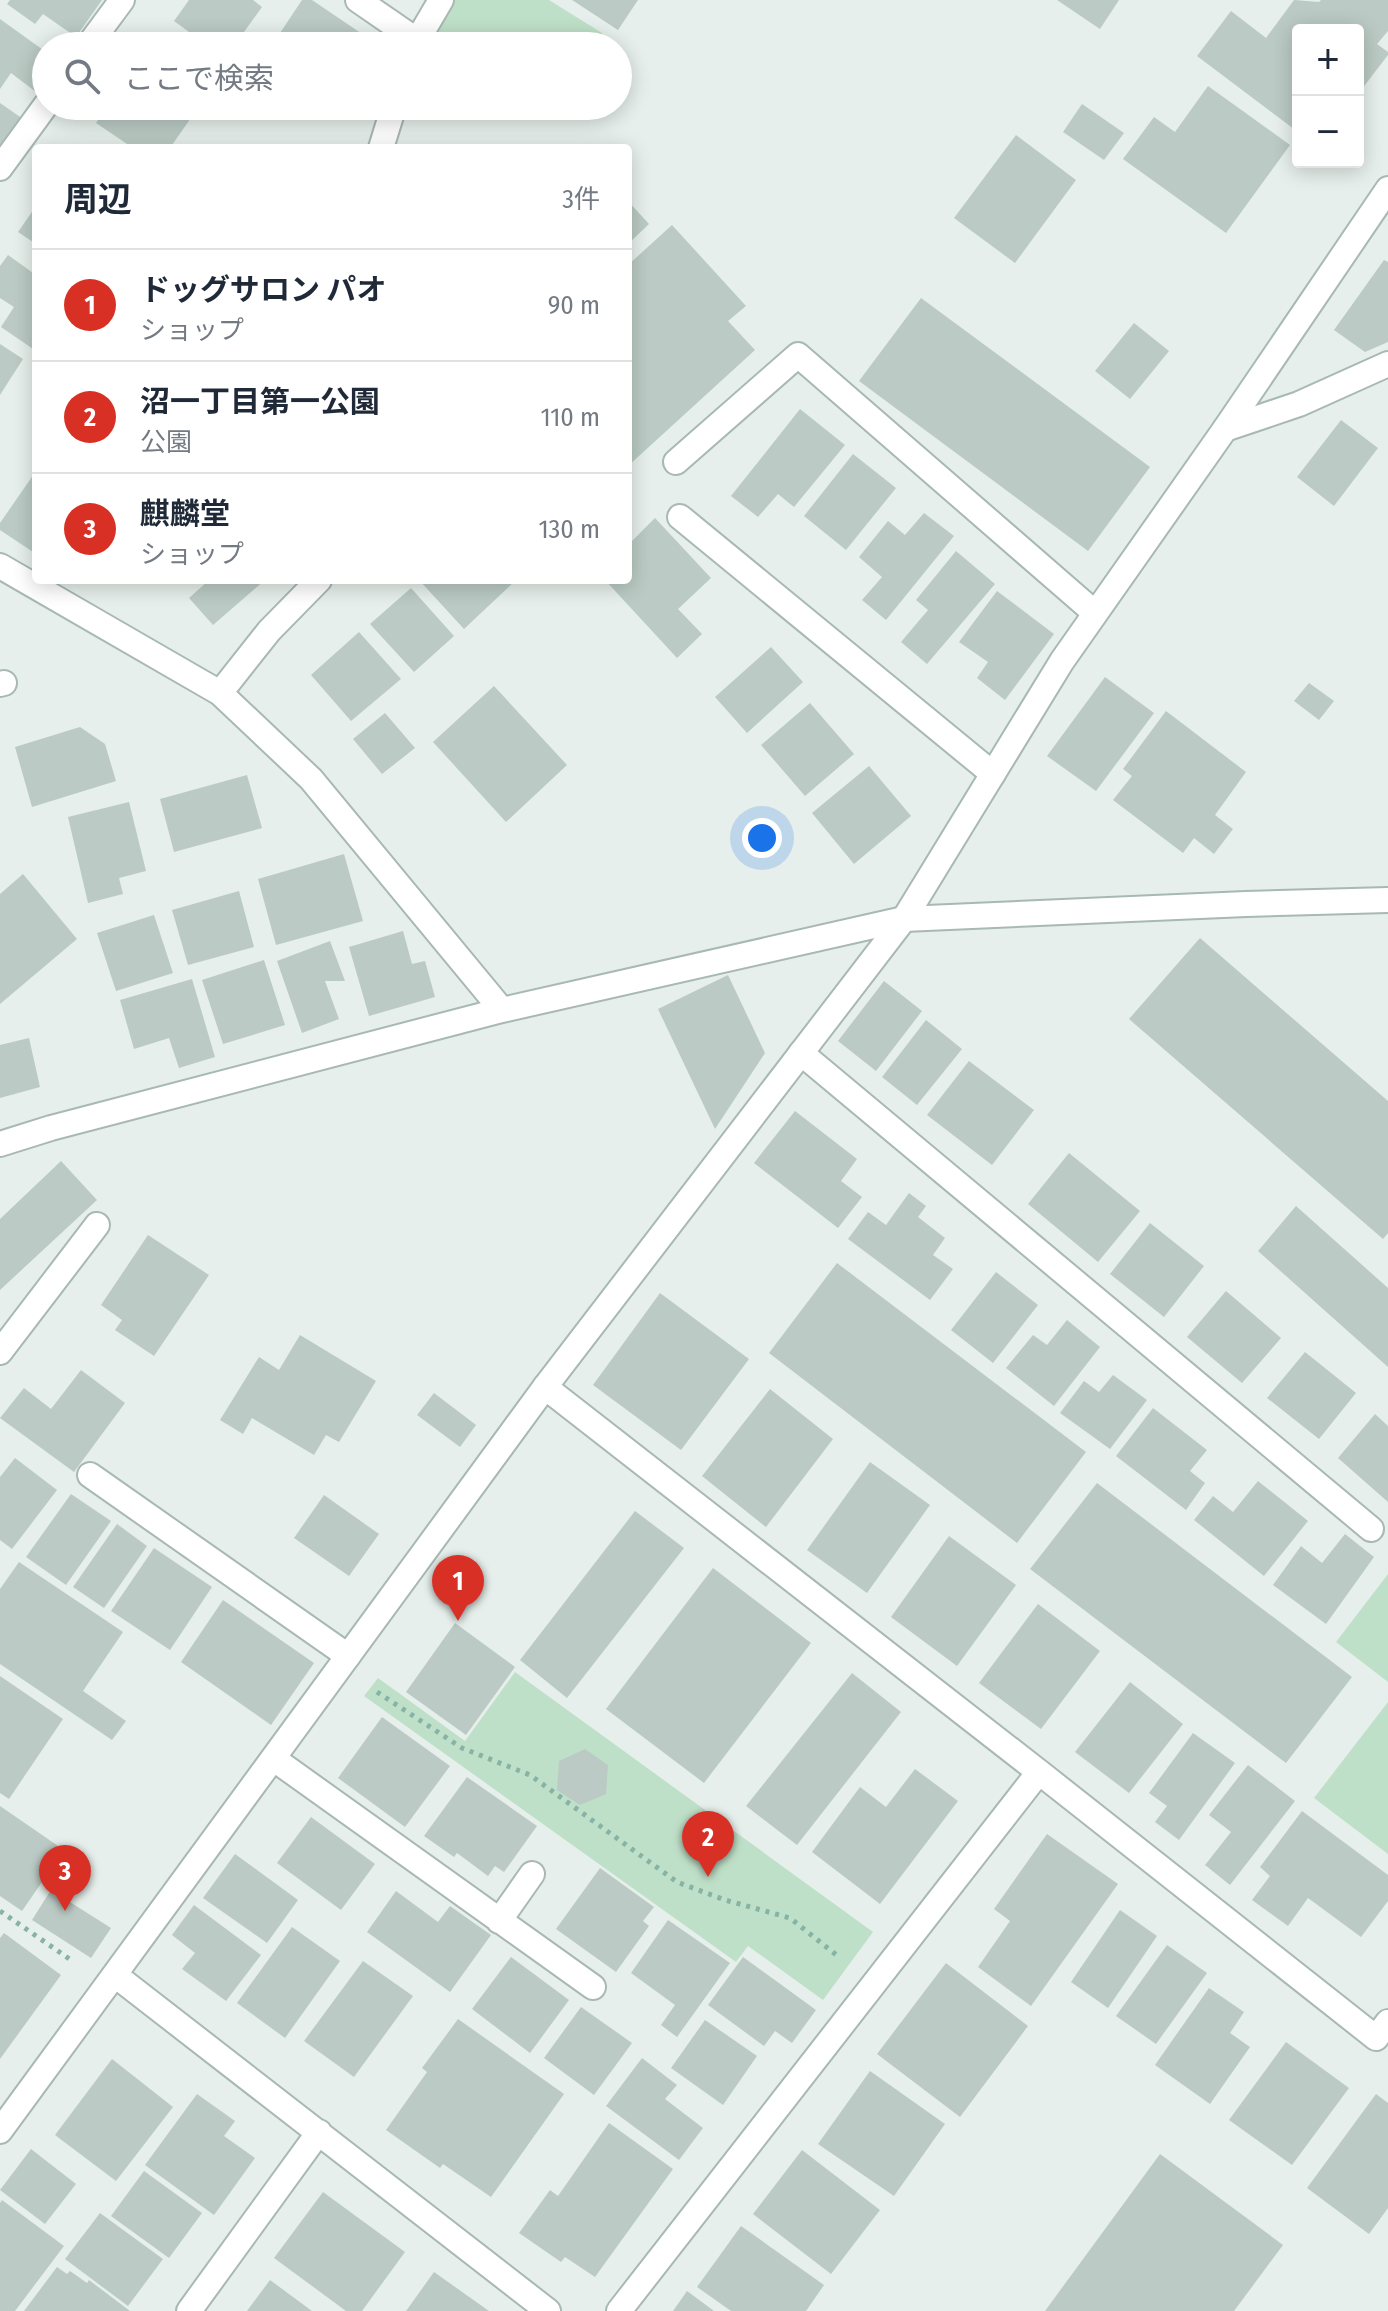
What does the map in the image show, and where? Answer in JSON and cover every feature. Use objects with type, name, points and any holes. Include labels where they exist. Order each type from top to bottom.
[{"type":"street","points":[[98,32],[122,0]]},
{"type":"street","points":[[358,0],[400,32]]},
{"type":"street","points":[[422,32],[441,0]]},
{"type":"street","points":[[0,168],[35,120]]},
{"type":"street","points":[[382,144],[390,120]]},
{"type":"street","points":[[0,2131],[545,1387],[904,919],[1062,661],[1388,189]]},
{"type":"street","points":[[676,462],[798,355],[1095,613]]},
{"type":"street","points":[[1225,429],[1299,404],[1388,364]]},
{"type":"street","points":[[680,517],[993,774]]},
{"type":"street","points":[[0,566],[220,693],[311,779],[502,1010]]},
{"type":"street","points":[[220,693],[269,631],[315,584]]},
{"type":"street","points":[[0,1144],[502,1010],[904,919],[1388,900]]},
{"type":"street","points":[[801,1053],[1371,1529]]},
{"type":"street","points":[[0,1352],[97,1225]]},
{"type":"street","points":[[545,1387],[1376,2038],[1388,2022]]},
{"type":"street","points":[[90,1475],[344,1662]]},
{"type":"street","points":[[274,1759],[593,1987]]},
{"type":"street","points":[[619,2311],[1039,1772]]},
{"type":"street","points":[[499,1921],[532,1874]]},
{"type":"street","points":[[112,1980],[319,2132],[548,2311]]},
{"type":"street","points":[[189,2311],[319,2132]]},
{"type":"path","points":[[344,1662],[462,1748],[530,1775],[677,1882],[725,1900],[790,1918],[872,1986]]},
{"type":"path","points":[[0,1911],[112,1980]]},
{"type":"green space","points":[[441,0],[549,0],[600,32],[422,32]]},
{"type":"green space","points":[[1388,1574],[1388,1682],[1336,1642]]},
{"type":"green space","points":[[515,1672],[873,1932],[823,2000],[748,1946],[736,1962],[364,1696],[378,1678],[465,1741]]},
{"type":"green space","points":[[1388,1702],[1388,1854],[1314,1798]]},
{"type":"building","points":[[10,0],[102,0],[80,32],[69,32],[43,14],[35,24],[7,4]]},
{"type":"building","points":[[189,0],[253,0],[262,7],[244,32],[189,32],[174,21]]},
{"type":"building","points":[[302,0],[312,0],[359,32],[281,32]]},
{"type":"building","points":[[572,0],[638,0],[618,30]]},
{"type":"building","points":[[1057,0],[1119,0],[1100,29]]},
{"type":"building","points":[[1294,0],[1388,0],[1388,31],[1377,44],[1388,55],[1364,86],[1364,24],[1292,24],[1292,127],[1197,56],[1231,11],[1266,38]]},
{"type":"building","points":[[0,19],[32,42],[32,89],[11,73],[0,89]]},
{"type":"building","points":[[1208,86],[1290,145],[1226,233],[1123,159],[1154,117],[1175,132]]},
{"type":"building","points":[[0,103],[23,119],[3,149],[0,147]]},
{"type":"building","points":[[1082,104],[1124,133],[1104,160],[1063,132]]},
{"type":"building","points":[[98,120],[190,120],[173,144],[127,144],[96,123]]},
{"type":"building","points":[[1016,135],[1076,180],[1015,263],[954,218]]},
{"type":"building","points":[[632,205],[649,224],[632,240]]},
{"type":"building","points":[[32,212],[32,241],[18,232]]},
{"type":"building","points":[[672,225],[746,306],[728,321],[755,350],[632,462],[632,261]]},
{"type":"building","points":[[8,255],[32,272],[32,348],[1,327],[14,307],[0,298],[0,266]]},
{"type":"building","points":[[1384,260],[1388,262],[1388,342],[1365,352],[1334,330]]},
{"type":"building","points":[[921,298],[1150,467],[1088,551],[859,381]]},
{"type":"building","points":[[1134,323],[1169,351],[1130,399],[1095,371]]},
{"type":"building","points":[[0,344],[23,359],[0,395]]},
{"type":"building","points":[[800,409],[845,445],[794,507],[778,494],[758,517],[731,496]]},
{"type":"building","points":[[1341,420],[1378,448],[1334,506],[1297,477]]},
{"type":"building","points":[[853,454],[896,488],[846,550],[804,516]]},
{"type":"building","points":[[32,477],[32,551],[0,530],[0,523]]},
{"type":"building","points":[[924,513],[954,536],[886,620],[862,600],[882,577],[859,557],[888,521],[905,535]]},
{"type":"building","points":[[655,518],[711,578],[678,609],[702,634],[677,658],[609,584],[632,584],[632,541]]},
{"type":"building","points":[[956,551],[995,584],[927,664],[901,642],[928,610],[916,600]]},
{"type":"building","points":[[205,584],[260,584],[213,625],[189,598]]},
{"type":"building","points":[[423,584],[512,584],[464,629]]},
{"type":"building","points":[[411,588],[454,636],[414,672],[370,624]]},
{"type":"building","points":[[997,591],[1054,634],[1005,700],[977,678],[988,662],[959,642]]},
{"type":"building","points":[[359,632],[401,679],[351,721],[311,675]]},
{"type":"building","points":[[771,647],[803,682],[747,733],[715,697]]},
{"type":"building","points":[[1105,677],[1154,713],[1096,791],[1047,756]]},
{"type":"building","points":[[1309,683],[1334,701],[1319,720],[1294,701]]},
{"type":"building","points":[[494,686],[567,765],[506,822],[433,742]]},
{"type":"building","points":[[810,703],[854,754],[805,796],[761,745]]},
{"type":"building","points":[[1166,711],[1246,772],[1215,815],[1233,829],[1214,854],[1194,838],[1183,853],[1113,800],[1132,776],[1123,769]]},
{"type":"building","points":[[385,713],[415,748],[382,774],[353,739]]},
{"type":"building","points":[[80,727],[105,744],[116,781],[32,807],[15,747]]},
{"type":"building","points":[[869,766],[911,816],[854,864],[812,813]]},
{"type":"building","points":[[247,775],[262,828],[174,852],[160,799]]},
{"type":"building","points":[[129,802],[146,871],[119,878],[123,894],[88,903],[68,817]]},
{"type":"building","points":[[344,854],[363,921],[276,945],[258,879]]},
{"type":"building","points":[[23,874],[77,939],[0,1004],[0,894]]},
{"type":"building","points":[[239,891],[254,947],[188,965],[172,910]]},
{"type":"building","points":[[154,915],[173,973],[116,991],[97,933]]},
{"type":"building","points":[[403,931],[412,964],[425,961],[435,997],[369,1016],[349,947]]},
{"type":"building","points":[[1200,938],[1388,1101],[1388,1233],[1383,1239],[1129,1019]]},
{"type":"building","points":[[330,941],[345,981],[325,981],[339,1019],[302,1033],[277,961]]},
{"type":"building","points":[[264,960],[285,1025],[223,1044],[202,980]]},
{"type":"building","points":[[728,975],[765,1053],[715,1129],[658,1009]]},
{"type":"building","points":[[192,979],[215,1057],[179,1068],[169,1038],[134,1049],[120,1000]]},
{"type":"building","points":[[884,981],[922,1011],[876,1071],[838,1041]]},
{"type":"building","points":[[926,1020],[962,1049],[917,1105],[882,1077]]},
{"type":"building","points":[[29,1038],[40,1087],[0,1098],[0,1045]]},
{"type":"building","points":[[969,1061],[1034,1110],[992,1165],[927,1115]]},
{"type":"building","points":[[795,1111],[857,1159],[841,1181],[862,1197],[838,1228],[754,1163]]},
{"type":"building","points":[[1069,1153],[1140,1211],[1098,1262],[1028,1204]]},
{"type":"building","points":[[61,1161],[97,1200],[0,1290],[0,1219]]},
{"type":"building","points":[[909,1193],[926,1206],[918,1217],[945,1238],[933,1255],[953,1269],[930,1300],[848,1239],[868,1212],[886,1225]]},
{"type":"building","points":[[1296,1206],[1388,1288],[1388,1367],[1258,1251]]},
{"type":"building","points":[[1150,1223],[1204,1266],[1164,1317],[1110,1274]]},
{"type":"building","points":[[148,1235],[209,1275],[154,1356],[115,1330],[122,1320],[101,1305]]},
{"type":"building","points":[[837,1263],[1086,1452],[1017,1543],[769,1353]]},
{"type":"building","points":[[996,1272],[1038,1305],[993,1363],[951,1330]]},
{"type":"building","points":[[1226,1291],[1281,1338],[1242,1383],[1187,1337]]},
{"type":"building","points":[[660,1293],[749,1359],[681,1450],[593,1385]]},
{"type":"building","points":[[1067,1320],[1100,1347],[1054,1406],[1006,1368],[1033,1335],[1047,1345]]},
{"type":"building","points":[[300,1335],[376,1381],[339,1442],[326,1435],[314,1455],[252,1418],[243,1434],[220,1420],[259,1357],[279,1370]]},
{"type":"building","points":[[1305,1352],[1356,1393],[1319,1439],[1267,1398]]},
{"type":"building","points":[[81,1370],[125,1403],[74,1472],[0,1418],[24,1388],[51,1409]]},
{"type":"building","points":[[1113,1375],[1147,1400],[1110,1449],[1060,1413],[1084,1381],[1099,1392]]},
{"type":"building","points":[[770,1389],[833,1439],[766,1527],[702,1476]]},
{"type":"building","points":[[434,1393],[476,1425],[460,1447],[417,1415]]},
{"type":"building","points":[[1153,1408],[1207,1450],[1190,1471],[1205,1483],[1186,1510],[1116,1456]]},
{"type":"building","points":[[1375,1414],[1388,1426],[1388,1502],[1338,1458]]},
{"type":"building","points":[[15,1458],[57,1490],[12,1549],[0,1540],[0,1477]]},
{"type":"building","points":[[870,1462],[930,1505],[867,1593],[807,1550]]},
{"type":"building","points":[[1258,1481],[1308,1521],[1264,1576],[1194,1520],[1213,1496],[1233,1512]]},
{"type":"building","points":[[1097,1483],[1352,1677],[1286,1763],[1030,1569]]},
{"type":"building","points":[[71,1494],[111,1521],[66,1585],[26,1557]]},
{"type":"building","points":[[324,1495],[379,1534],[349,1576],[294,1538]]},
{"type":"building","points":[[635,1511],[684,1548],[567,1698],[520,1660]]},
{"type":"building","points":[[117,1524],[147,1546],[104,1608],[73,1587]]},
{"type":"building","points":[[1345,1534],[1374,1557],[1326,1624],[1273,1585],[1301,1546],[1322,1563]]},
{"type":"building","points":[[949,1536],[1016,1585],[957,1666],[891,1617]]},
{"type":"building","points":[[154,1548],[212,1587],[170,1650],[111,1611]]},
{"type":"building","points":[[19,1562],[123,1632],[83,1691],[126,1721],[112,1740],[0,1664],[0,1589]]},
{"type":"building","points":[[713,1568],[811,1643],[704,1783],[606,1709]]},
{"type":"building","points":[[223,1600],[314,1663],[271,1725],[181,1662]]},
{"type":"building","points":[[1038,1604],[1100,1651],[1041,1729],[979,1683]]},
{"type":"building","points":[[455,1623],[515,1667],[466,1735],[406,1692]]},
{"type":"building","points":[[852,1673],[901,1712],[797,1845],[746,1806]]},
{"type":"building","points":[[0,1676],[63,1719],[9,1799],[0,1793]]},
{"type":"building","points":[[1130,1682],[1183,1724],[1129,1793],[1075,1752]]},
{"type":"building","points":[[382,1717],[450,1766],[405,1827],[338,1778]]},
{"type":"building","points":[[1193,1733],[1235,1763],[1179,1840],[1155,1822],[1167,1806],[1149,1793]]},
{"type":"building","points":[[585,1749],[608,1765],[606,1794],[580,1805],[557,1790],[559,1761]]},
{"type":"building","points":[[1248,1765],[1295,1801],[1230,1885],[1205,1865],[1231,1832],[1209,1815]]},
{"type":"building","points":[[915,1769],[958,1801],[880,1904],[812,1852],[860,1787],[886,1807]]},
{"type":"building","points":[[467,1777],[537,1826],[504,1872],[495,1866],[488,1876],[457,1853],[454,1857],[424,1836]]},
{"type":"building","points":[[0,1806],[64,1850],[22,1911],[0,1896]]},
{"type":"building","points":[[1302,1811],[1388,1875],[1388,1901],[1361,1937],[1308,1898],[1288,1926],[1252,1900],[1270,1876],[1260,1867]]},
{"type":"building","points":[[311,1817],[375,1864],[341,1910],[277,1863]]},
{"type":"building","points":[[1047,1834],[1118,1884],[1031,2006],[978,1967],[1010,1921],[994,1909]]},
{"type":"building","points":[[235,1854],[298,1900],[267,1943],[203,1898]]},
{"type":"building","points":[[600,1868],[654,1907],[643,1921],[649,1926],[616,1972],[556,1929]]},
{"type":"building","points":[[51,1890],[111,1928],[91,1958],[32,1920]]},
{"type":"building","points":[[396,1891],[438,1922],[450,1906],[491,1935],[450,1992],[367,1932]]},
{"type":"building","points":[[194,1905],[261,1955],[226,2001],[182,1969],[195,1953],[172,1935]]},
{"type":"building","points":[[1120,1910],[1157,1936],[1108,2008],[1071,1982]]},
{"type":"building","points":[[668,1920],[730,1963],[677,2037],[661,2025],[675,2005],[631,1973]]},
{"type":"building","points":[[292,1927],[340,1961],[285,2038],[237,2003]]},
{"type":"building","points":[[4,1933],[61,1975],[0,2059],[0,1938]]},
{"type":"building","points":[[1167,1945],[1207,1973],[1156,2044],[1116,2016]]},
{"type":"building","points":[[511,1957],[569,2000],[530,2053],[472,2009]]},
{"type":"building","points":[[743,1957],[816,2010],[792,2043],[775,2031],[764,2046],[708,2005]]},
{"type":"building","points":[[363,1961],[413,1996],[354,2077],[304,2041]]},
{"type":"building","points":[[946,1963],[1028,2026],[960,2117],[877,2054]]},
{"type":"building","points":[[1209,1988],[1244,2012],[1230,2033],[1250,2047],[1210,2104],[1155,2065]]},
{"type":"building","points":[[581,2007],[632,2043],[594,2095],[544,2058]]},
{"type":"building","points":[[458,2019],[564,2094],[491,2197],[443,2164],[440,2168],[386,2130],[427,2072],[422,2068]]},
{"type":"building","points":[[705,2020],[757,2056],[723,2105],[671,2068]]},
{"type":"building","points":[[1286,2042],[1349,2088],[1292,2165],[1229,2120]]},
{"type":"building","points":[[642,2058],[677,2085],[665,2099],[703,2128],[679,2160],[606,2106]]},
{"type":"building","points":[[112,2059],[173,2107],[116,2181],[55,2135]]},
{"type":"building","points":[[870,2071],[945,2124],[894,2196],[818,2144]]},
{"type":"building","points":[[197,2094],[235,2121],[224,2136],[255,2158],[214,2215],[145,2165]]},
{"type":"building","points":[[1376,2094],[1388,2103],[1388,2208],[1369,2234],[1307,2188]]},
{"type":"building","points":[[609,2123],[673,2169],[595,2277],[565,2257],[561,2262],[519,2233],[550,2190],[558,2196]]},
{"type":"building","points":[[31,2149],[76,2184],[45,2224],[0,2190]]},
{"type":"building","points":[[802,2150],[880,2210],[831,2274],[753,2214]]},
{"type":"building","points":[[1160,2154],[1283,2245],[1234,2311],[1045,2311]]},
{"type":"building","points":[[144,2171],[202,2213],[169,2258],[111,2216]]},
{"type":"building","points":[[323,2192],[405,2252],[362,2311],[346,2311],[274,2258]]},
{"type":"building","points":[[2,2200],[64,2246],[15,2311],[0,2311]]},
{"type":"building","points":[[100,2213],[163,2259],[128,2306],[65,2259]]},
{"type":"building","points":[[741,2226],[824,2285],[806,2311],[731,2311],[697,2287]]},
{"type":"building","points":[[57,2267],[67,2274],[70,2271],[87,2283],[89,2280],[130,2311],[24,2311]]},
{"type":"building","points":[[434,2272],[489,2311],[406,2311]]},
{"type":"building","points":[[270,2280],[312,2311],[247,2311]]},
{"type":"building","points":[[687,2291],[714,2311],[673,2311]]},
{"type":"place","name":"ドッグサロン パオ","points":[[458,1621]]},
{"type":"place","name":"沼一丁目第一公園","points":[[708,1877]]},
{"type":"place","name":"麒麟堂","points":[[65,1911]]}]
